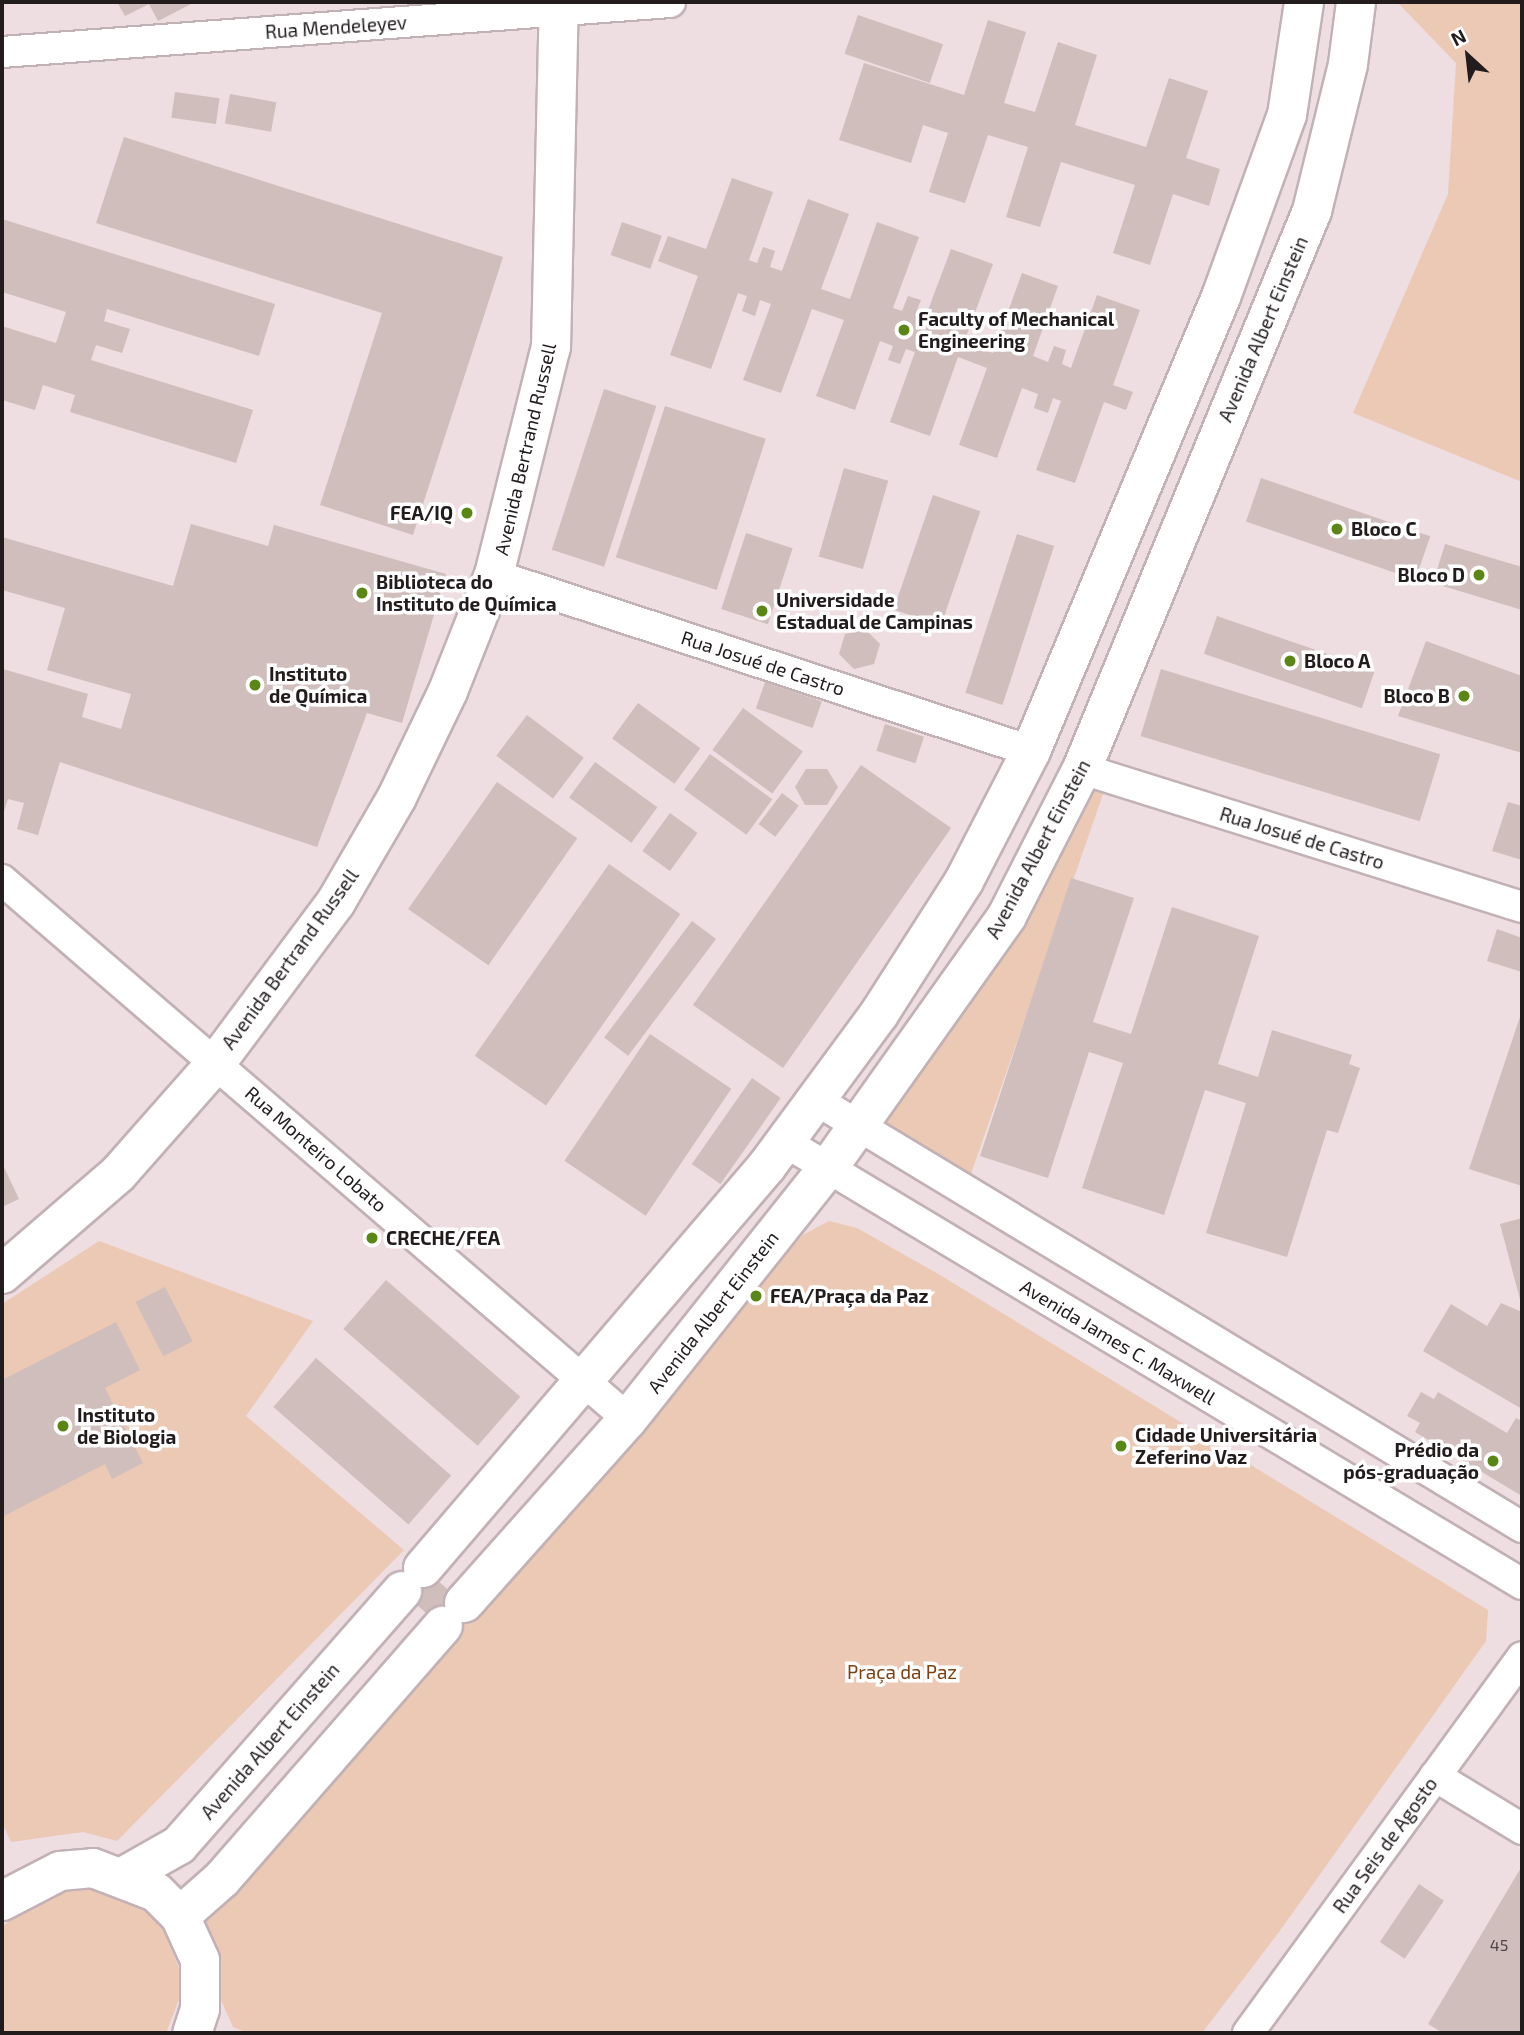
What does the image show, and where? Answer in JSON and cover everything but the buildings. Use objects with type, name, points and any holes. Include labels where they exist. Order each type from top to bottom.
[{"type":"street","name":"Rua Mendeleyev","points":[[2,52],[559,6],[670,2]]},
{"type":"street","name":"Avenida Albert Einstein","points":[[126,1875],[179,1845],[585,1382],[785,1142],[964,881],[1031,751],[1221,297],[1287,115],[1304,2]]},
{"type":"street","name":"Avenida Albert Einstein","points":[[180,1916],[222,1879],[628,1419],[828,1168],[1007,916],[1082,769],[1312,211],[1348,64],[1356,2]]},
{"type":"street","name":"Avenida Bertrand Russell","points":[[2,1274],[118,1174],[216,1063],[336,902],[397,797],[494,575],[553,325],[559,6]]},
{"type":"street","name":"Rua Josué de Castro","points":[[494,575],[1031,751]]},
{"type":"street","name":"Rua Josué de Castro","points":[[1082,769],[1522,907]]},
{"type":"street","name":"Rua Monteiro Lobato","points":[[2,880],[628,1419]]},
{"type":"street","points":[[816,1100],[1522,1527]]},
{"type":"street","name":"Avenida James C. Maxwell","points":[[785,1142],[1522,1584]]},
{"type":"street","name":"Rua Seis de Agosto","points":[[1248,2033],[1522,1657]]},
{"type":"street","points":[[1435,1776],[1522,1829]]},
{"type":"street","points":[[2,1901],[60,1871],[126,1875],[156,1892],[180,1916],[200,1960],[203,1985],[193,2033]]},
{"type":"green space","points":[[1397,2],[1522,2],[1522,482],[1353,413],[1448,194],[1456,63]]},
{"type":"green space","points":[[1082,769],[1109,777],[965,1191],[858,1126]]},
{"type":"green space","name":"Praça da Paz","points":[[829,1221],[857,1228],[940,1275],[1488,1610],[1486,1641],[1279,1932],[1202,2033],[248,2033],[233,2027],[212,1980],[202,1926],[803,1235]]},
{"type":"green space","points":[[99,1241],[313,1321],[246,1416],[404,1550],[117,1841],[83,1832],[11,1842],[2,1823],[2,1304]]},
{"type":"green space","points":[[70,1886],[96,1886],[143,1906],[161,1924],[180,1971],[180,1997],[166,2033],[2,2033],[2,1928],[23,1905]]},
{"type":"place","name":"Faculty of Mechanical Engineering","points":[[904,330]]},
{"type":"place","name":"FEA/IQ","points":[[467,513]]},
{"type":"place","name":"Bloco C","points":[[1337,529]]},
{"type":"place","name":"Bloco D","points":[[1479,575]]},
{"type":"place","name":"Biblioteca do Instituto de Química","points":[[362,593]]},
{"type":"place","name":"Universidade Estadual de Campinas","points":[[762,611]]},
{"type":"place","name":"Bloco A","points":[[1290,661]]},
{"type":"place","name":"Instituto de Química","points":[[255,685]]},
{"type":"place","name":"Bloco B","points":[[1464,696]]},
{"type":"place","name":"CRECHE/FEA","points":[[372,1238]]},
{"type":"place","name":"FEA/Praça da Paz","points":[[756,1296]]},
{"type":"place","name":"Instituto de Biologia","points":[[63,1426]]},
{"type":"place","name":"Cidade Universitária Zeferino Vaz","points":[[1121,1446]]},
{"type":"place","name":"Prédio da pós-graduação","points":[[1493,1461]]}]
